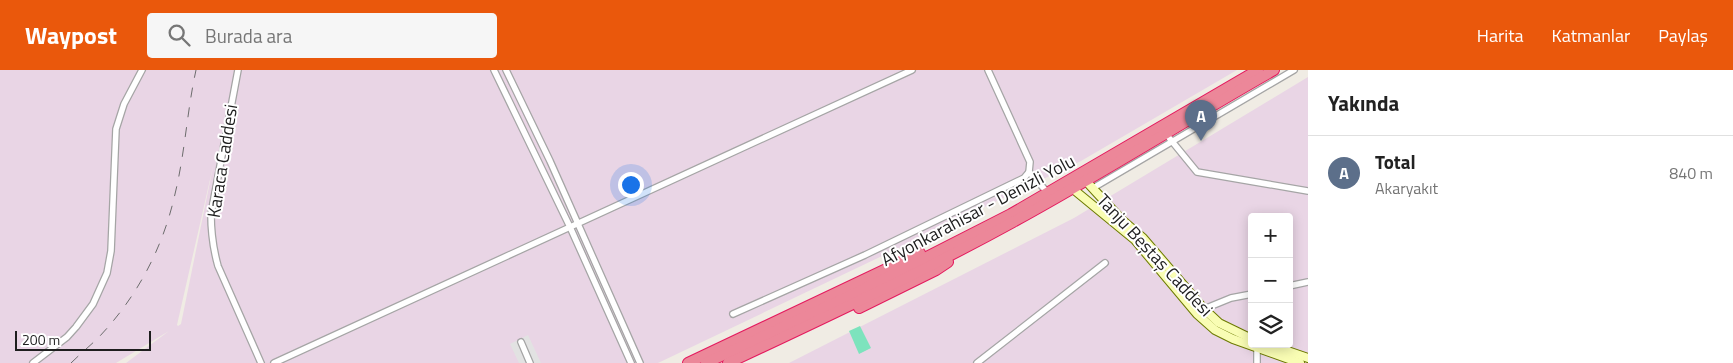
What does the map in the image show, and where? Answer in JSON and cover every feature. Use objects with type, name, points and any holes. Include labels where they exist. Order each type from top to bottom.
[{"type":"highway","name":"Afyonkarahisar - Denizli Yolu","points":[[706,363],[992,229],[1048,193],[1258,70]]},
{"type":"highway","points":[[728,363],[862,300],[992,229],[1073,189],[1090,185],[1257,86],[1274,70]]},
{"type":"highway","points":[[688,363],[908,258],[992,229]]},
{"type":"highway","points":[[743,363],[936,270],[992,229]]},
{"type":"street","points":[[33,363],[67,337],[76,327],[92,304],[107,274],[111,251],[116,129],[124,104],[142,70]]},
{"type":"street","name":"Karaca Caddesi","points":[[238,70],[211,214],[211,231],[218,266],[261,363]]},
{"type":"street","points":[[494,70],[570,228],[631,363]]},
{"type":"street","points":[[506,70],[640,363]]},
{"type":"street","points":[[274,363],[912,70]]},
{"type":"street","points":[[733,314],[1024,178],[1029,172],[1030,162],[988,70]]},
{"type":"street","points":[[1257,86],[1294,70]]},
{"type":"street","points":[[1170,138],[1197,172],[1308,191]]},
{"type":"street","points":[[1029,172],[1048,193]]},
{"type":"street","name":"Tanju Beştaş Caddesi","points":[[1090,185],[1121,220],[1143,238],[1200,312],[1248,337]]},
{"type":"street","name":"Tanju Beştaş Caddesi","points":[[1073,189],[1135,240],[1216,330],[1233,339],[1248,343]]},
{"type":"street","points":[[977,363],[1105,263]]},
{"type":"street","points":[[1293,285],[1308,282]]},
{"type":"street","points":[[1200,312],[1231,298],[1248,295]]},
{"type":"street","points":[[521,342],[530,363]]},
{"type":"street","points":[[1257,363],[1258,348]]},
{"type":"street","name":"Tanju Beştaş Caddesi","points":[[1263,348],[1300,363]]},
{"type":"street","points":[[1279,348],[1308,358]]},
{"type":"shaded area","points":[[0,70],[1237,70],[1081,161],[658,363],[126,363],[169,331],[116,363],[0,363]],"holes":[[[214,162],[181,324],[177,325]]]},
{"type":"shaded area","points":[[1308,77],[1308,363],[789,363],[1074,218]]},
{"type":"shaded area","points":[[528,335],[541,363],[519,363],[510,344]]},
{"type":"green space","points":[[860,326],[871,348],[859,354],[849,331]]},
{"type":"railway","points":[[71,363],[113,322],[137,288],[156,252],[175,194],[196,70]]},
{"type":"place","name":"Total","points":[[1201,141]]}]
